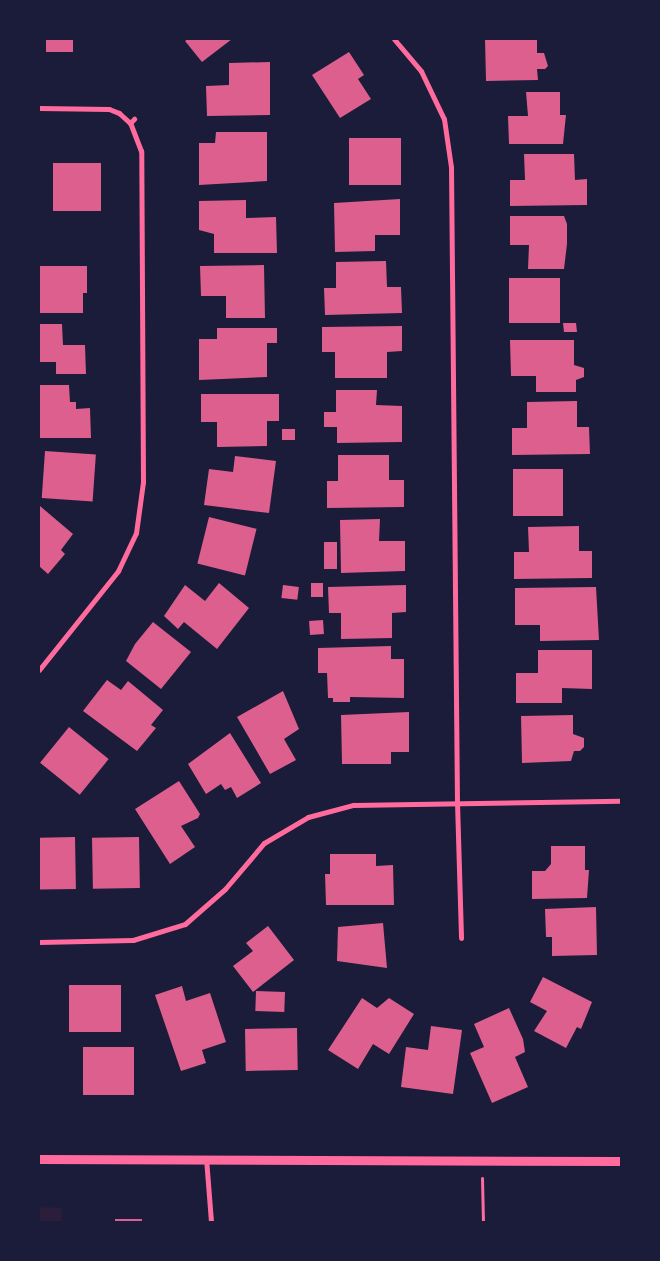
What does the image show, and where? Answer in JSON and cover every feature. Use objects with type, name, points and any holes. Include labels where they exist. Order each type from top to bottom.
[{"type":"street","points":[[394,39],[421,71],[444,119],[451,167],[457,802],[461,938]]},
{"type":"street","points":[[39,108],[109,109],[132,121],[141,151],[143,482],[136,533],[118,571],[39,670]]},
{"type":"street","points":[[39,942],[133,940],[184,924],[225,889],[264,843],[308,817],[353,805],[621,801]]},
{"type":"street","points":[[206,1158],[211,1222]]},
{"type":"street","points":[[39,1159],[481,1158],[621,1161]]},
{"type":"path","points":[[481,1158],[483,1222]]},
{"type":"shaded area","points":[[39,1207],[62,1208],[61,1222],[39,1222]]},
{"type":"building","points":[[46,39],[73,39],[73,52],[46,52]]},
{"type":"building","points":[[188,39],[232,39],[202,62],[185,41]]},
{"type":"building","points":[[485,39],[537,39],[537,53],[544,53],[548,66],[545,69],[537,69],[538,80],[486,81]]},
{"type":"building","points":[[349,52],[364,75],[358,79],[371,99],[340,118],[312,75]]},
{"type":"building","points":[[270,62],[270,115],[207,116],[206,86],[229,85],[229,63]]},
{"type":"building","points":[[526,92],[560,92],[560,115],[566,115],[563,144],[509,144],[508,116],[528,116]]},
{"type":"building","points":[[216,132],[267,132],[267,181],[199,185],[199,143],[215,143]]},
{"type":"building","points":[[349,138],[401,138],[401,185],[349,185]]},
{"type":"building","points":[[524,154],[574,154],[575,180],[587,179],[587,205],[510,206],[510,180],[525,180]]},
{"type":"building","points":[[53,163],[101,163],[101,211],[53,211]]},
{"type":"building","points":[[400,199],[400,235],[375,235],[375,251],[335,252],[334,203]]},
{"type":"building","points":[[246,200],[246,218],[276,217],[277,253],[214,253],[214,234],[199,230],[199,201]]},
{"type":"building","points":[[510,216],[564,216],[567,224],[567,244],[564,269],[528,269],[529,245],[510,245]]},
{"type":"building","points":[[386,261],[387,287],[401,287],[402,313],[325,315],[324,288],[336,288],[336,262]]},
{"type":"building","points":[[264,265],[265,318],[226,318],[226,296],[201,296],[200,266]]},
{"type":"building","points":[[39,266],[87,266],[87,293],[83,293],[83,313],[39,313]]},
{"type":"building","points":[[509,278],[560,278],[560,323],[509,323]]},
{"type":"building","points":[[563,323],[576,323],[577,332],[564,332]]},
{"type":"building","points":[[39,324],[62,324],[63,345],[85,345],[86,374],[56,374],[56,362],[39,362]]},
{"type":"building","points":[[402,326],[402,351],[387,352],[387,378],[335,378],[335,352],[322,352],[322,327]]},
{"type":"building","points":[[217,328],[277,328],[277,343],[267,343],[267,377],[199,380],[199,339],[217,339]]},
{"type":"building","points":[[510,340],[574,340],[574,365],[584,368],[584,377],[576,380],[576,392],[536,392],[536,376],[511,376]]},
{"type":"building","points":[[39,385],[69,385],[70,402],[76,402],[76,409],[90,408],[91,438],[39,438]]},
{"type":"building","points":[[336,390],[377,390],[376,405],[402,406],[402,442],[337,443],[337,427],[324,427],[324,412],[336,412]]},
{"type":"building","points":[[201,394],[279,394],[279,421],[267,421],[267,446],[217,447],[217,422],[201,422]]},
{"type":"building","points":[[577,401],[577,427],[589,427],[590,454],[512,455],[512,428],[527,428],[527,402]]},
{"type":"building","points":[[282,429],[295,429],[295,440],[282,440]]},
{"type":"building","points":[[45,451],[96,455],[93,501],[42,498]]},
{"type":"building","points":[[338,455],[389,455],[389,480],[404,480],[404,507],[327,508],[327,481],[338,481]]},
{"type":"building","points":[[235,456],[276,461],[269,513],[204,505],[209,469],[233,472]]},
{"type":"building","points":[[513,469],[563,469],[563,516],[513,516]]},
{"type":"building","points":[[40,506],[73,534],[61,550],[65,554],[48,574],[39,566]]},
{"type":"building","points":[[209,517],[257,529],[245,575],[197,564]]},
{"type":"building","points":[[380,519],[379,541],[405,541],[405,571],[341,573],[340,520]]},
{"type":"building","points":[[579,526],[579,551],[592,551],[592,578],[514,579],[514,552],[529,552],[528,527]]},
{"type":"building","points":[[324,542],[337,542],[337,569],[324,569]]},
{"type":"building","points":[[219,583],[249,608],[217,649],[184,622],[178,629],[164,616],[185,585],[205,601]]},
{"type":"building","points":[[311,583],[323,583],[323,597],[311,597]]},
{"type":"building","points":[[283,585],[299,587],[297,600],[281,598]]},
{"type":"building","points":[[406,585],[406,612],[392,613],[392,638],[341,639],[341,613],[329,613],[328,587]]},
{"type":"building","points":[[596,587],[599,640],[540,641],[540,625],[515,625],[515,588]]},
{"type":"building","points":[[323,620],[324,634],[310,635],[309,621]]},
{"type":"building","points":[[153,622],[191,652],[161,689],[126,661],[135,644]]},
{"type":"building","points":[[391,646],[391,659],[404,659],[404,698],[350,697],[350,702],[333,702],[333,698],[328,698],[327,673],[318,673],[318,648]]},
{"type":"building","points":[[538,650],[592,650],[592,689],[562,688],[562,703],[516,703],[516,673],[538,673]]},
{"type":"building","points":[[107,680],[121,690],[128,681],[163,710],[151,725],[156,728],[137,751],[83,711]]},
{"type":"building","points":[[283,691],[299,729],[284,739],[296,760],[270,774],[237,717]]},
{"type":"building","points":[[409,712],[409,752],[391,752],[391,764],[342,764],[341,715]]},
{"type":"building","points":[[573,715],[573,734],[584,738],[584,747],[580,751],[574,751],[571,761],[522,763],[521,716]]},
{"type":"building","points":[[69,727],[109,759],[80,795],[40,763]]},
{"type":"building","points":[[230,733],[261,783],[237,798],[231,787],[225,790],[221,784],[206,794],[188,764]]},
{"type":"building","points":[[179,781],[200,814],[198,818],[181,826],[195,847],[170,864],[135,809]]},
{"type":"building","points":[[75,837],[76,889],[40,890],[39,838]]},
{"type":"building","points":[[139,837],[140,888],[93,889],[92,838]]},
{"type":"building","points":[[551,846],[585,846],[585,870],[589,870],[587,898],[532,899],[532,871],[545,871],[551,864]]},
{"type":"building","points":[[330,854],[376,854],[376,866],[393,865],[394,905],[326,905],[325,874],[330,874]]},
{"type":"building","points":[[596,907],[597,955],[552,956],[552,937],[546,937],[545,909]]},
{"type":"building","points":[[383,923],[387,968],[337,961],[338,927]]},
{"type":"building","points":[[268,926],[294,960],[253,992],[233,966],[253,951],[246,943]]},
{"type":"building","points":[[543,977],[592,1002],[581,1029],[577,1027],[566,1048],[534,1031],[547,1011],[530,1002]]},
{"type":"building","points":[[69,985],[121,985],[121,1032],[69,1032]]},
{"type":"building","points":[[182,986],[186,1001],[210,993],[226,1042],[202,1050],[206,1063],[181,1071],[155,995]]},
{"type":"building","points":[[256,991],[285,992],[284,1012],[255,1011]]},
{"type":"building","points":[[362,998],[377,1008],[389,998],[414,1014],[389,1054],[373,1044],[358,1069],[328,1050]]},
{"type":"building","points":[[509,1008],[523,1039],[525,1052],[515,1057],[528,1087],[492,1103],[470,1053],[484,1047],[474,1024]]},
{"type":"building","points":[[431,1026],[462,1030],[453,1094],[401,1087],[406,1047],[428,1050]]},
{"type":"building","points":[[297,1028],[298,1070],[246,1071],[245,1029]]},
{"type":"building","points":[[83,1047],[134,1047],[134,1095],[83,1095]]},
{"type":"building","points":[[115,1219],[142,1219],[142,1222],[115,1222]]}]
